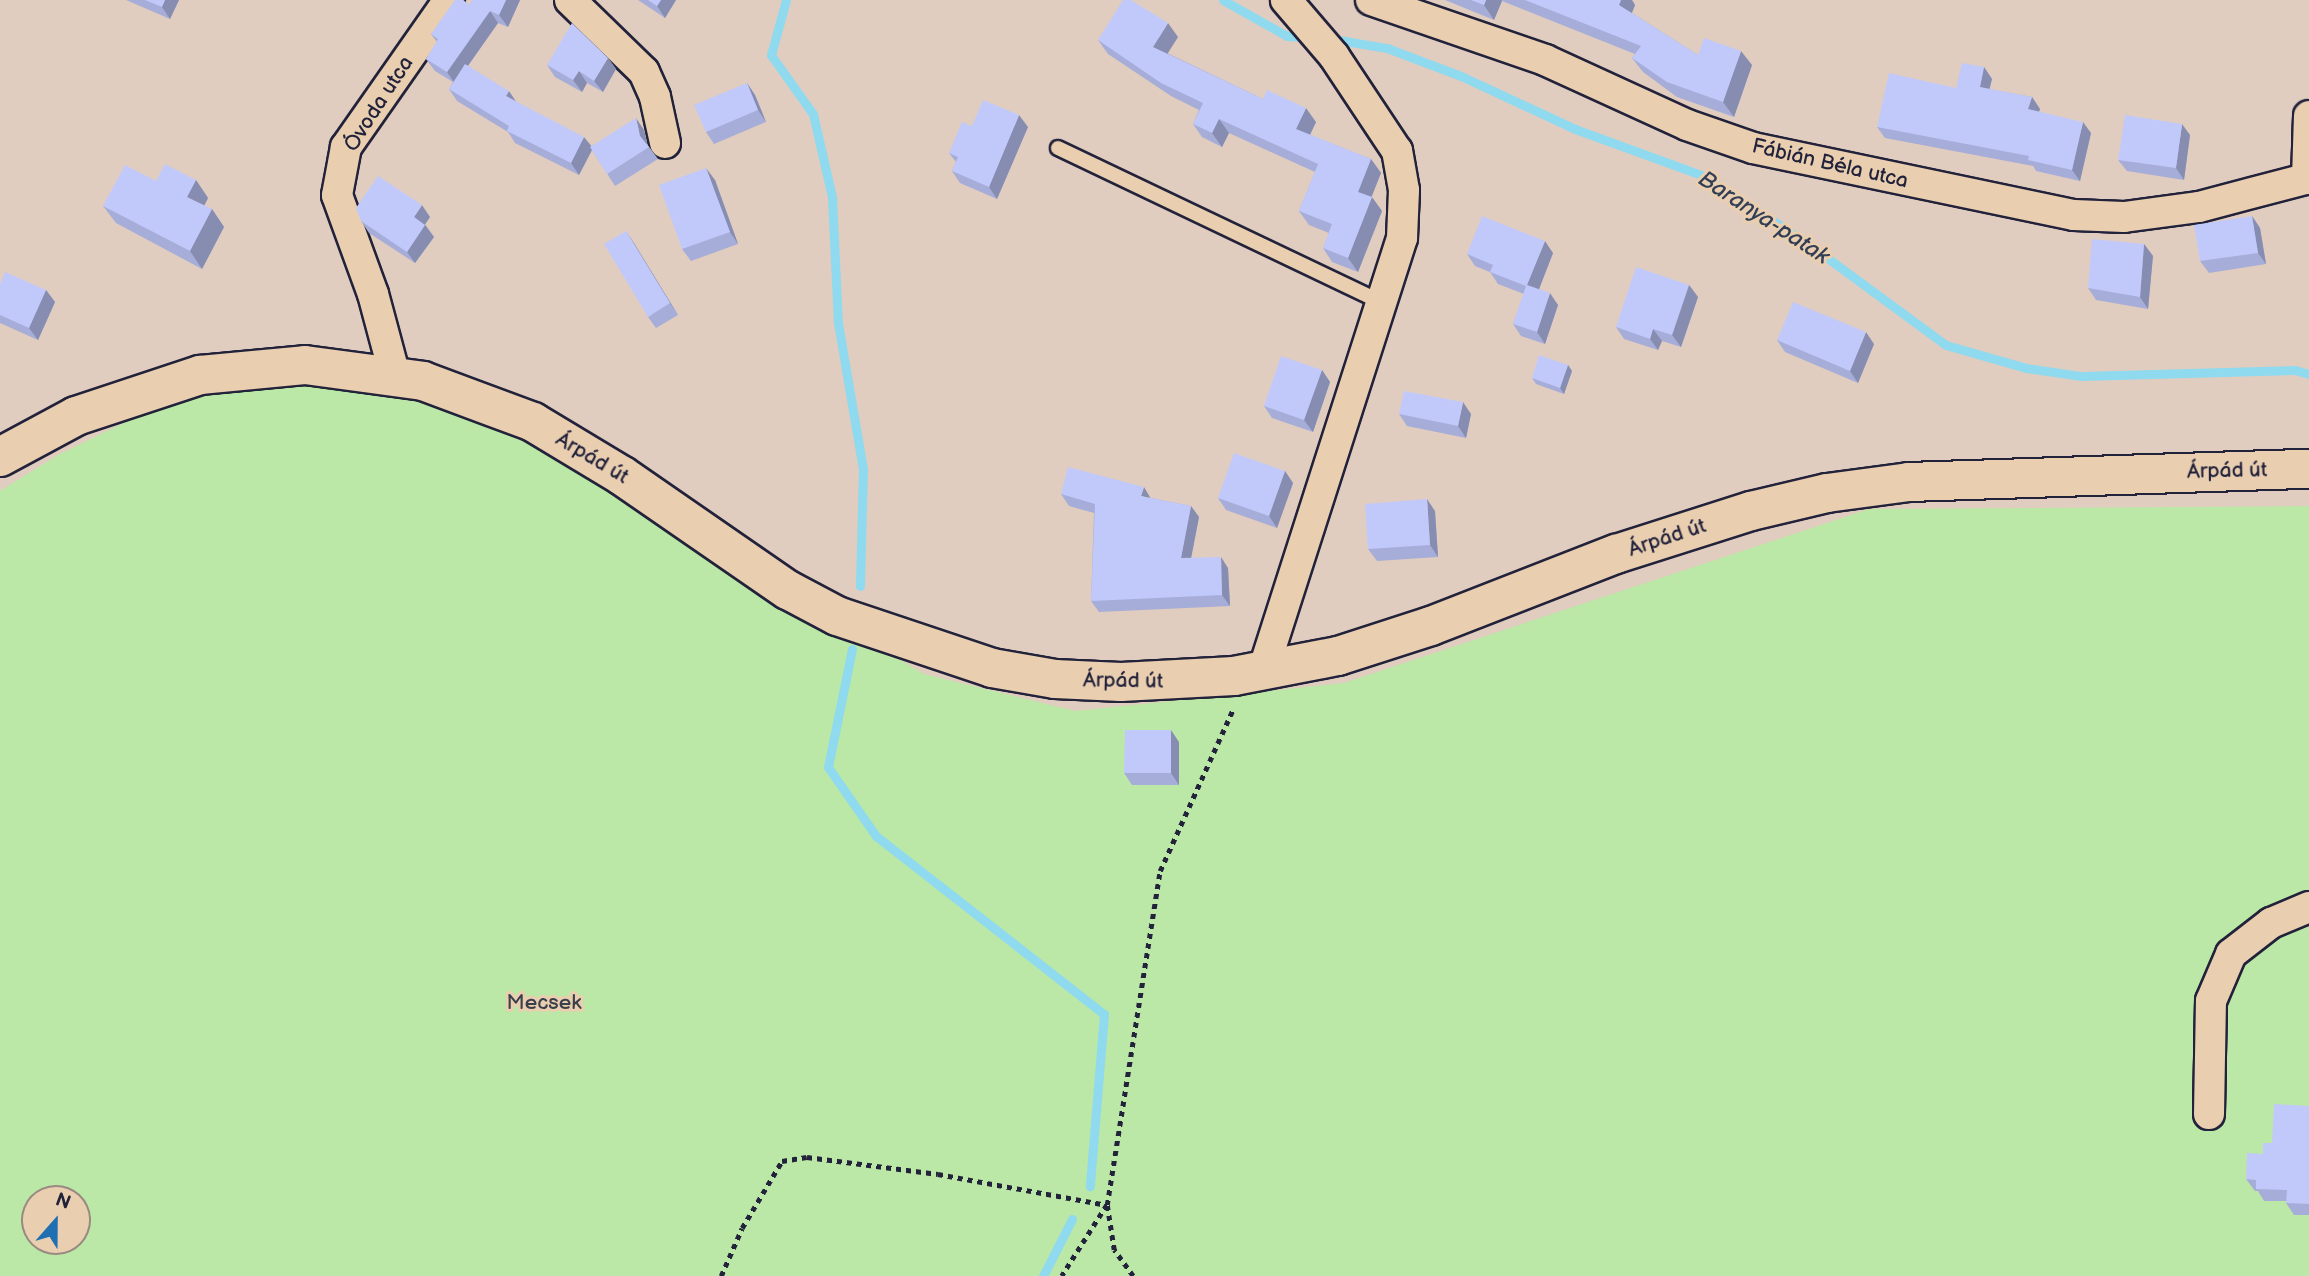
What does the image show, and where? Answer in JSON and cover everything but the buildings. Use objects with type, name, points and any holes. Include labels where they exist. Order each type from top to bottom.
[{"type":"main road","name":"Árpád út","points":[[0,457],[76,416],[200,375],[305,365],[395,376],[458,392],[533,422],[621,475],[788,590],[837,615],[932,650],[1055,679],[1166,682],[1248,673],[1338,656],[1431,626],[1616,554],[1751,511],[1827,493],[1935,480],[2309,469]]},
{"type":"street","name":"Óvoda utca","points":[[395,376],[373,294],[337,195],[346,147],[449,0]]},
{"type":"street","points":[[570,0],[644,72],[655,97],[665,143]]},
{"type":"street","points":[[1248,673],[1402,238],[1404,190],[1397,151],[1334,56],[1286,0]]},
{"type":"street","name":"Fábián Béla utca","points":[[1371,0],[1545,60],[1687,125],[1753,148],[2074,215],[2124,216],[2199,206],[2308,179]]},
{"type":"street","points":[[2308,179],[2309,116]]},
{"type":"street","points":[[2210,1114],[2211,1001],[2231,954],[2271,923],[2309,907]]},
{"type":"lane","points":[[1058,148],[1381,302]]},
{"type":"path","points":[[1133,1276],[1114,1250],[1107,1205],[1160,871],[1233,714],[1248,673]]},
{"type":"path","points":[[721,1276],[742,1228],[782,1161],[807,1157],[938,1174],[1107,1205]]},
{"type":"path","points":[[1062,1276],[1107,1205]]},
{"type":"green space","name":"Mecsek","points":[[401,384],[497,414],[628,499],[924,674],[1075,711],[1344,683],[1869,509],[2309,506],[2309,1276],[0,1276],[0,491],[58,455],[197,387]]},
{"type":"waterway","points":[[786,0],[771,55],[813,114],[832,197],[838,323],[863,470],[860,586]]},
{"type":"waterway","name":"Baranya-patak","points":[[1223,0],[1287,36],[1309,37]]},
{"type":"waterway","name":"Baranya-patak","points":[[1327,38],[1387,48],[1461,76],[1575,129],[1704,176],[1807,243],[1946,345],[2026,368],[2081,376],[2295,370],[2309,374]]},
{"type":"waterway","points":[[852,649],[828,767],[876,836],[1104,1014],[1090,1186]]},
{"type":"waterway","points":[[1043,1276],[1072,1219]]}]
